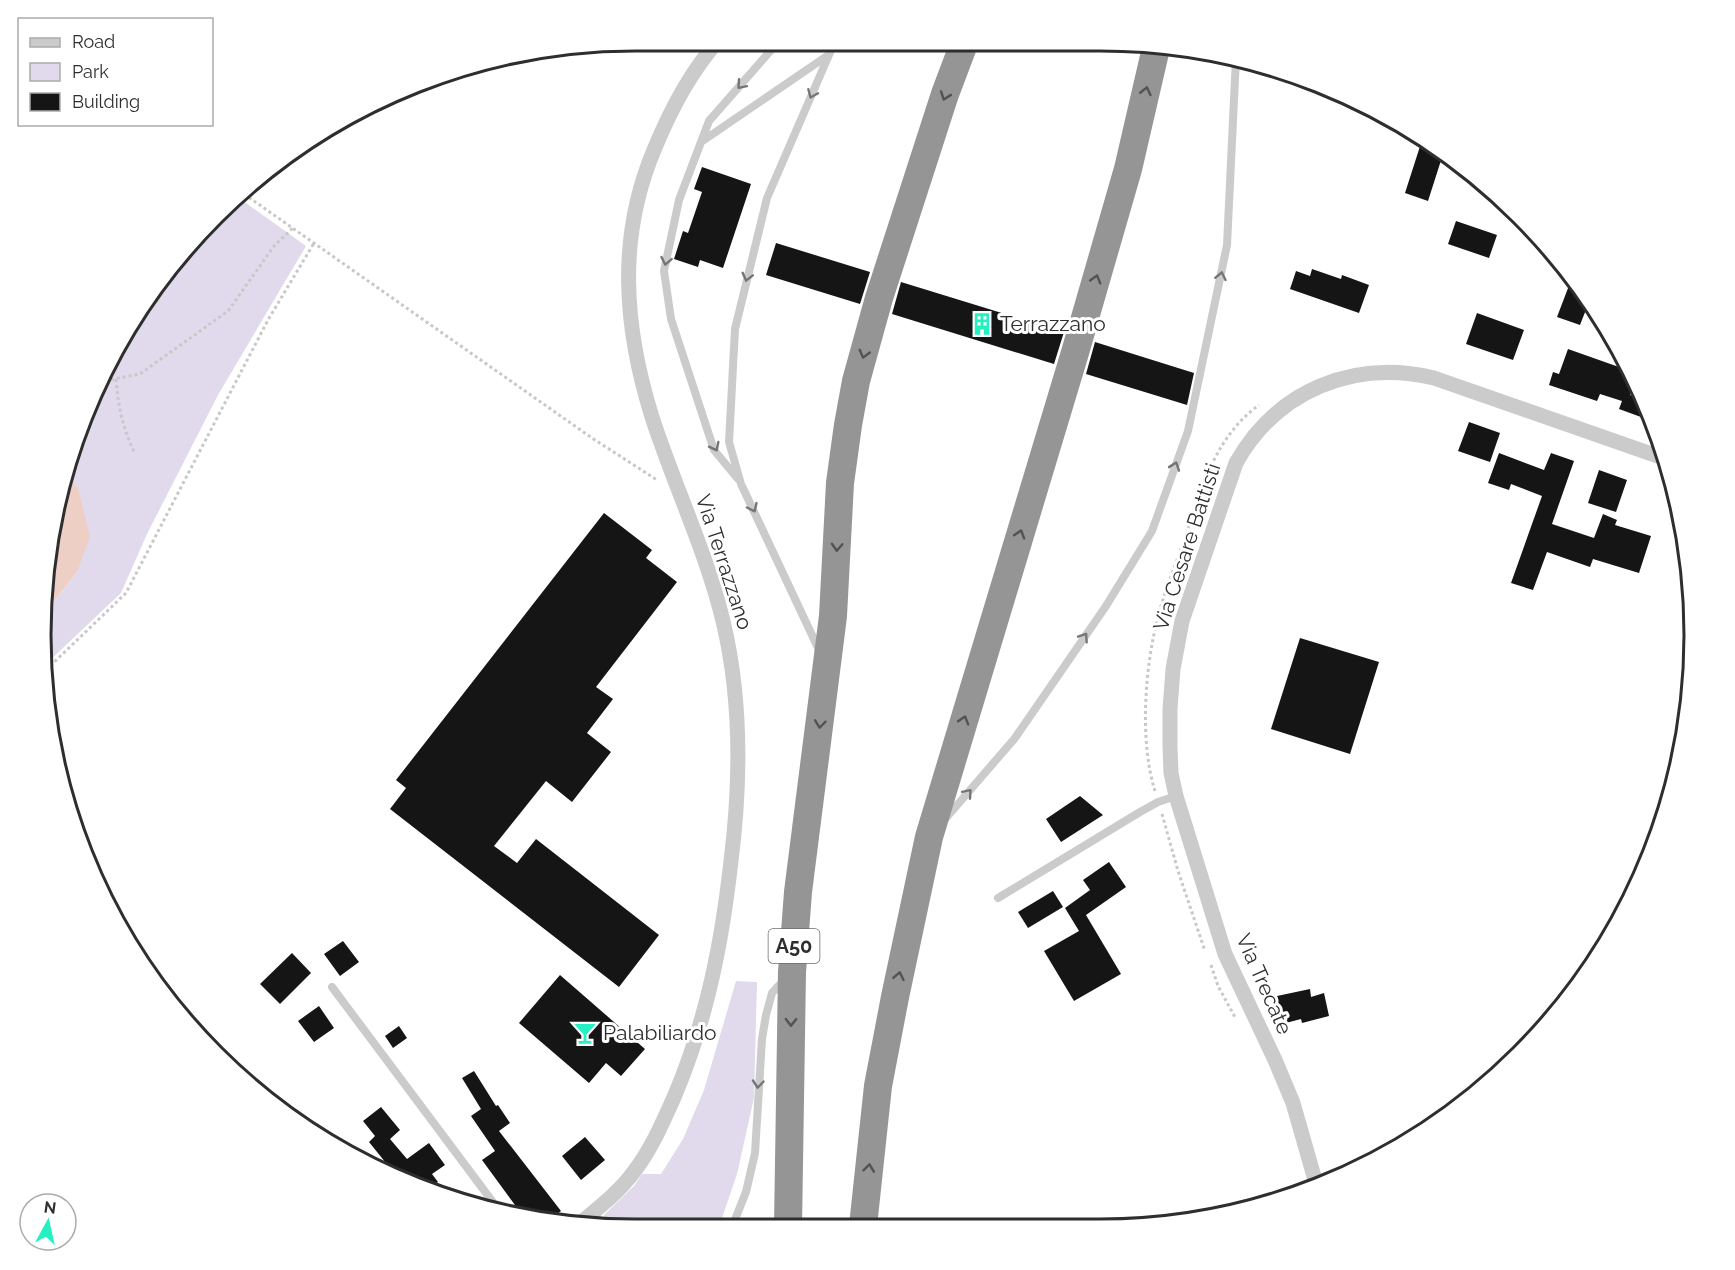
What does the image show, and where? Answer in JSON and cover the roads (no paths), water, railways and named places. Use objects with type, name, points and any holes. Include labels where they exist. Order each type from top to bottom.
[{"type":"highway","name":"A50","points":[[788,1219],[792,972],[798,892],[833,616],[840,483],[848,425],[856,381],[879,298],[961,51]]},
{"type":"highway","points":[[864,1219],[878,1086],[929,837],[1128,169],[1155,54]]},
{"type":"street","name":"Via Terrazzano","points":[[587,1217],[633,1174],[650,1149],[687,1064],[707,1006],[725,916],[737,816],[738,723],[730,653],[713,587],[653,419],[641,378],[628,288],[629,244],[635,208],[648,165],[667,118],[686,85],[710,51]]},
{"type":"street","name":"Via Cesare Battisti","points":[[1176,796],[1171,773],[1170,709],[1173,669],[1182,621],[1236,463],[1260,430],[1298,396],[1326,383],[1366,373],[1418,374],[1655,455]]},
{"type":"street","name":"Via Trecate","points":[[1176,796],[1225,954],[1290,1095],[1314,1178]]},
{"type":"lane","points":[[741,484],[714,450],[671,319],[664,271],[679,200],[709,121],[769,51]]},
{"type":"lane","points":[[827,666],[741,484],[729,442],[735,329],[767,198],[830,51]]},
{"type":"lane","points":[[701,142],[828,55]]},
{"type":"lane","points":[[929,837],[1015,738],[1106,606],[1152,531],[1188,431],[1227,245],[1236,67]]},
{"type":"lane","points":[[998,898],[1158,802],[1176,796]]},
{"type":"lane","points":[[735,1219],[746,1192],[754,1153],[762,1039],[766,1015],[772,993],[792,972]]},
{"type":"lane","points":[[332,987],[492,1201]]},
{"type":"place","name":"Terrazzano","points":[[982,324]]},
{"type":"place","name":"Palabiliardo","points":[[585,1033]]}]
